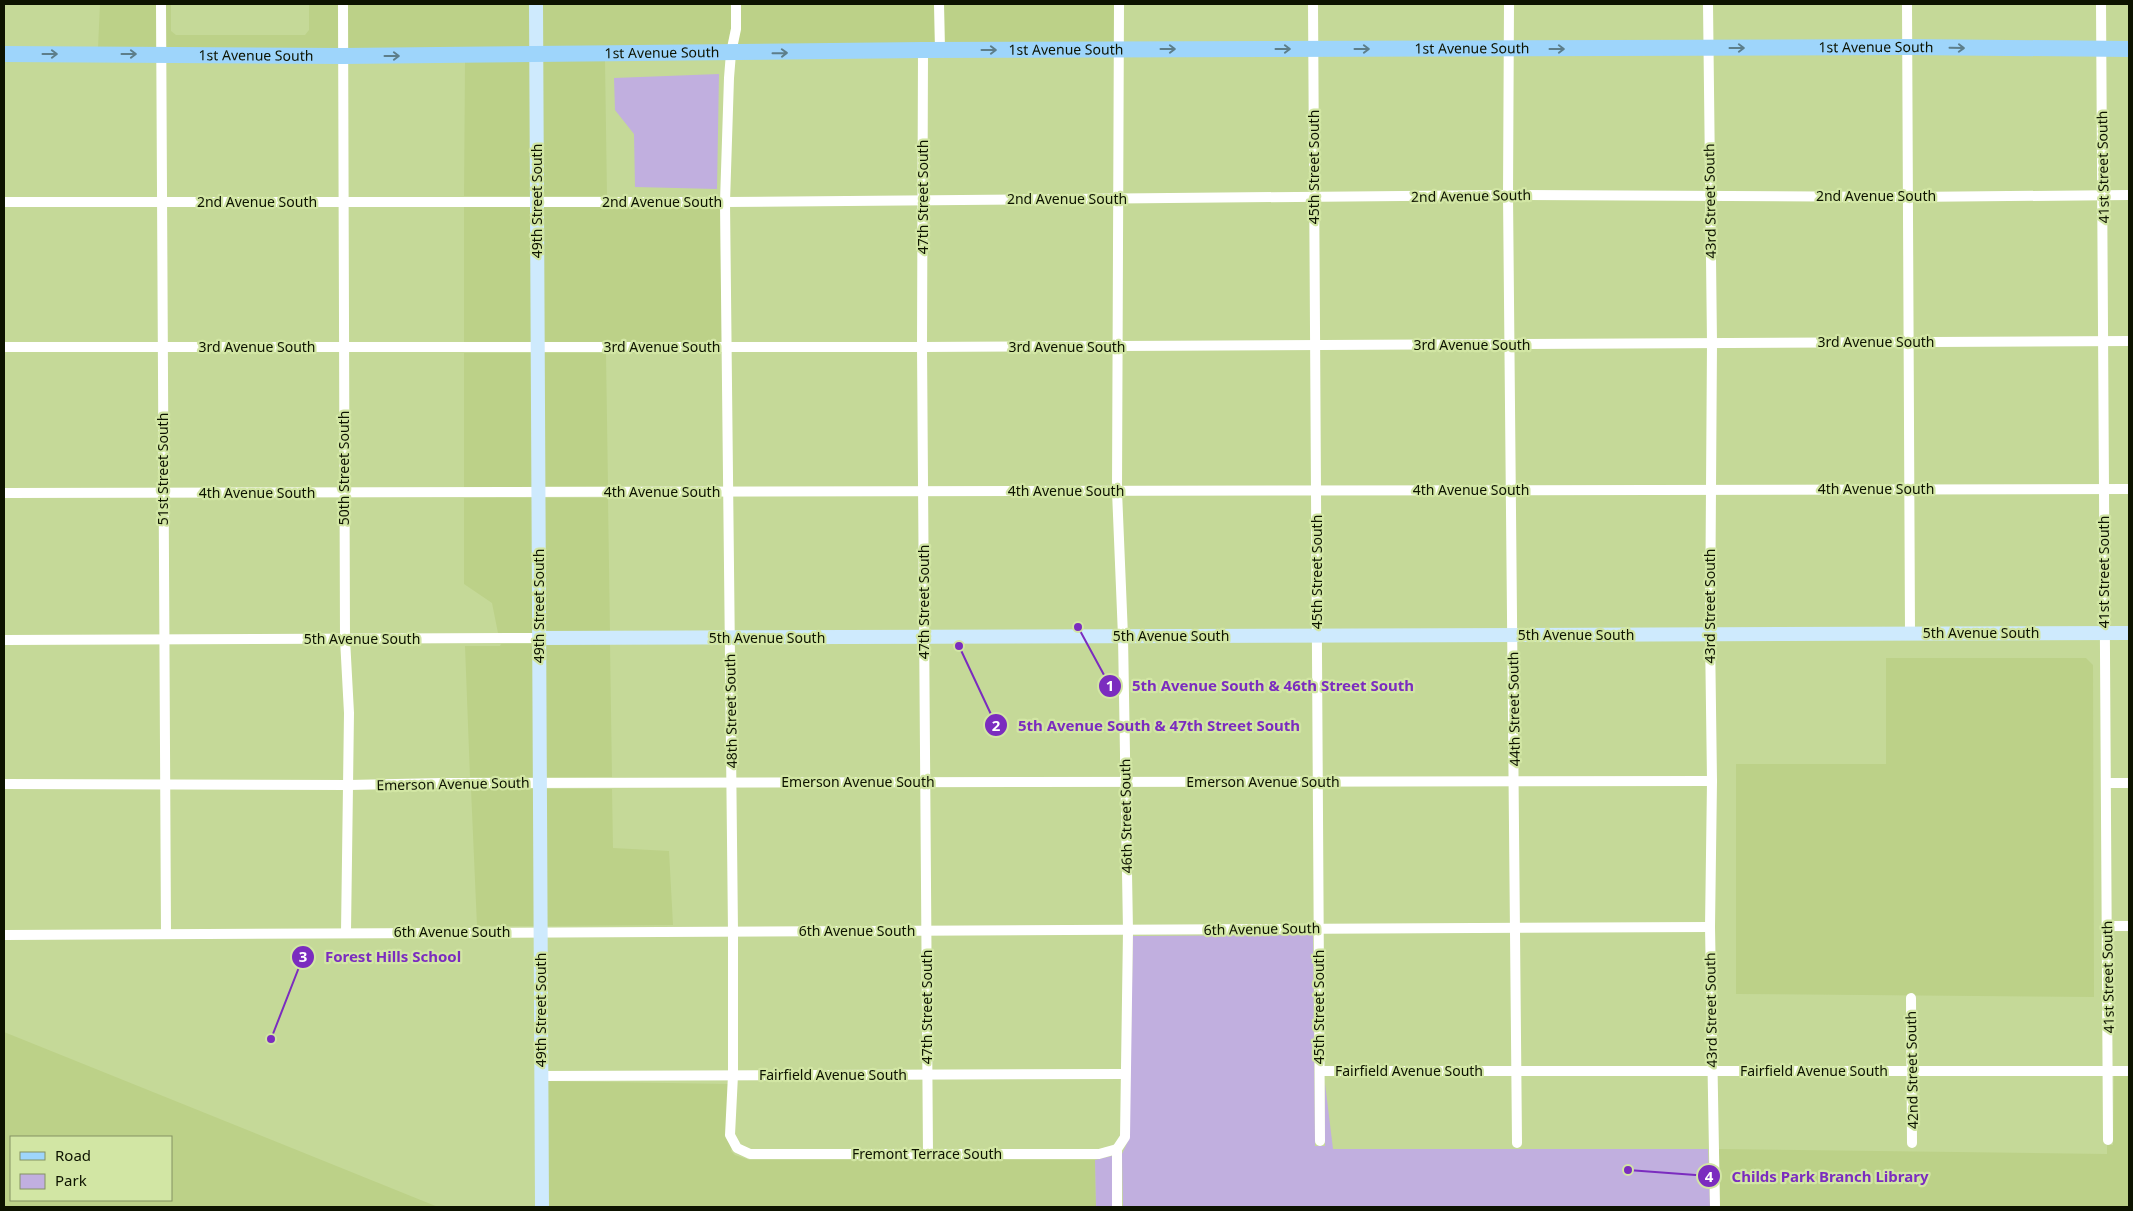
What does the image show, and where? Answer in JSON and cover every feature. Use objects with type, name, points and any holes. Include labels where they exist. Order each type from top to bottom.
[{"type":"main road","name":"1st Avenue South","points":[[4,54],[343,56],[923,50],[1908,47],[2129,49]]},
{"type":"street","name":"51st Street South","points":[[161,4],[166,934]]},
{"type":"street","name":"50th Street South","points":[[343,4],[345,639],[349,713],[346,932]]},
{"type":"street","name":"49th Street South","points":[[536,4],[542,1207]]},
{"type":"street","name":"48th Street South","points":[[736,4],[736,29],[731,53],[725,202],[733,931],[733,1075],[730,1135],[737,1148]]},
{"type":"street","points":[[939,4],[940,50]]},
{"type":"street","name":"46th Street South","points":[[1117,1207],[1117,1149],[1124,1136],[1128,931],[1123,636],[1117,491],[1120,4]]},
{"type":"street","name":"45th Street South","points":[[1313,4],[1320,1141]]},
{"type":"street","name":"44th Street South","points":[[1509,4],[1508,195],[1518,1144]]},
{"type":"street","name":"43rd Street South","points":[[1708,4],[1712,343],[1710,927],[1715,1207]]},
{"type":"street","points":[[1907,4],[1910,634]]},
{"type":"street","name":"41st Street South","points":[[2101,4],[2108,1140]]},
{"type":"street","name":"47th Street South","points":[[923,50],[922,347],[928,1154]]},
{"type":"street","name":"2nd Avenue South","points":[[4,202],[725,202],[923,198],[1314,198],[1508,195],[1908,197],[2129,195]]},
{"type":"street","name":"3rd Avenue South","points":[[4,347],[1315,346],[2129,341]]},
{"type":"street","name":"4th Avenue South","points":[[4,493],[2129,489]]},
{"type":"street","name":"5th Avenue South","points":[[4,640],[2129,633]]},
{"type":"street","name":"Emerson Avenue South","points":[[4,784],[349,785],[1712,781]]},
{"type":"street","points":[[2106,783],[2129,783]]},
{"type":"street","points":[[2107,926],[2129,926]]},
{"type":"street","name":"6th Avenue South","points":[[4,935],[1710,927]]},
{"type":"street","name":"42nd Street South","points":[[1911,998],[1912,1142]]},
{"type":"street","name":"Fairfield Avenue South","points":[[1320,1071],[2129,1071]]},
{"type":"street","name":"Fairfield Avenue South","points":[[541,1076],[1124,1074]]},
{"type":"street","name":"Fremont Terrace South","points":[[737,1148],[750,1154],[1099,1154],[1117,1149]]},
{"type":"shaded area","points":[[100,4],[156,4],[156,48],[98,48]]},
{"type":"shaded area","points":[[166,4],[171,4],[171,31],[176,35],[305,35],[309,30],[309,4],[338,4],[338,50],[166,48]]},
{"type":"shaded area","points":[[348,4],[531,4],[531,49],[348,50]]},
{"type":"shaded area","points":[[541,4],[731,4],[731,28],[727,48],[541,49]]},
{"type":"shaded area","points":[[741,4],[934,4],[935,45],[737,48],[741,29]]},
{"type":"shaded area","points":[[944,4],[1114,4],[1114,44],[945,45]]},
{"type":"shaded area","points":[[605,60],[607,196],[542,196],[541,61]]},
{"type":"shaded area","points":[[465,61],[531,61],[532,196],[464,196]]},
{"type":"shaded area","points":[[464,207],[532,207],[533,342],[464,342]]},
{"type":"shaded area","points":[[542,207],[720,207],[722,342],[543,342]]},
{"type":"shaded area","points":[[464,353],[533,353],[533,487],[464,487]]},
{"type":"shaded area","points":[[543,353],[606,353],[608,486],[543,486]]},
{"type":"shaded area","points":[[464,498],[533,498],[534,633],[498,633],[492,603],[464,584]]},
{"type":"shaded area","points":[[543,498],[608,498],[610,633],[544,633]]},
{"type":"shaded area","points":[[501,644],[534,644],[534,777],[470,777],[465,646],[500,646]]},
{"type":"shaded area","points":[[544,644],[610,644],[612,777],[544,777]]},
{"type":"shaded area","points":[[1886,658],[2086,658],[2093,665],[2094,997],[1736,994],[1736,764],[1886,764]]},
{"type":"shaded area","points":[[471,789],[534,789],[536,926],[477,926]]},
{"type":"shaded area","points":[[544,789],[612,789],[613,848],[669,851],[673,925],[546,926]]},
{"type":"shaded area","points":[[4,1032],[438,1207],[4,1207]]},
{"type":"shaded area","points":[[2114,1076],[2129,1076],[2129,1207],[1720,1207],[1719,1149],[2107,1154],[2107,1145],[2113,1145]]},
{"type":"shaded area","points":[[546,1081],[728,1084],[726,1138],[732,1148],[731,1151],[735,1155],[750,1160],[1095,1160],[1096,1207],[547,1207]]},
{"type":"green space","points":[[719,74],[717,189],[635,187],[634,134],[615,110],[614,78]]},
{"type":"green space","points":[[1313,935],[1315,1146],[1325,1146],[1325,1083],[1333,1149],[1708,1149],[1710,1207],[1123,1207],[1122,1154],[1129,1139],[1133,936]]},
{"type":"green space","points":[[1112,1156],[1112,1207],[1096,1207],[1095,1160]]},
{"type":"place","name":"5th Avenue South & 46th Street South","points":[[1078,627]]},
{"type":"place","name":"5th Avenue South & 47th Street South","points":[[959,646]]},
{"type":"place","name":"Forest Hills School","points":[[271,1039]]},
{"type":"place","name":"Childs Park Branch Library","points":[[1628,1170]]}]
